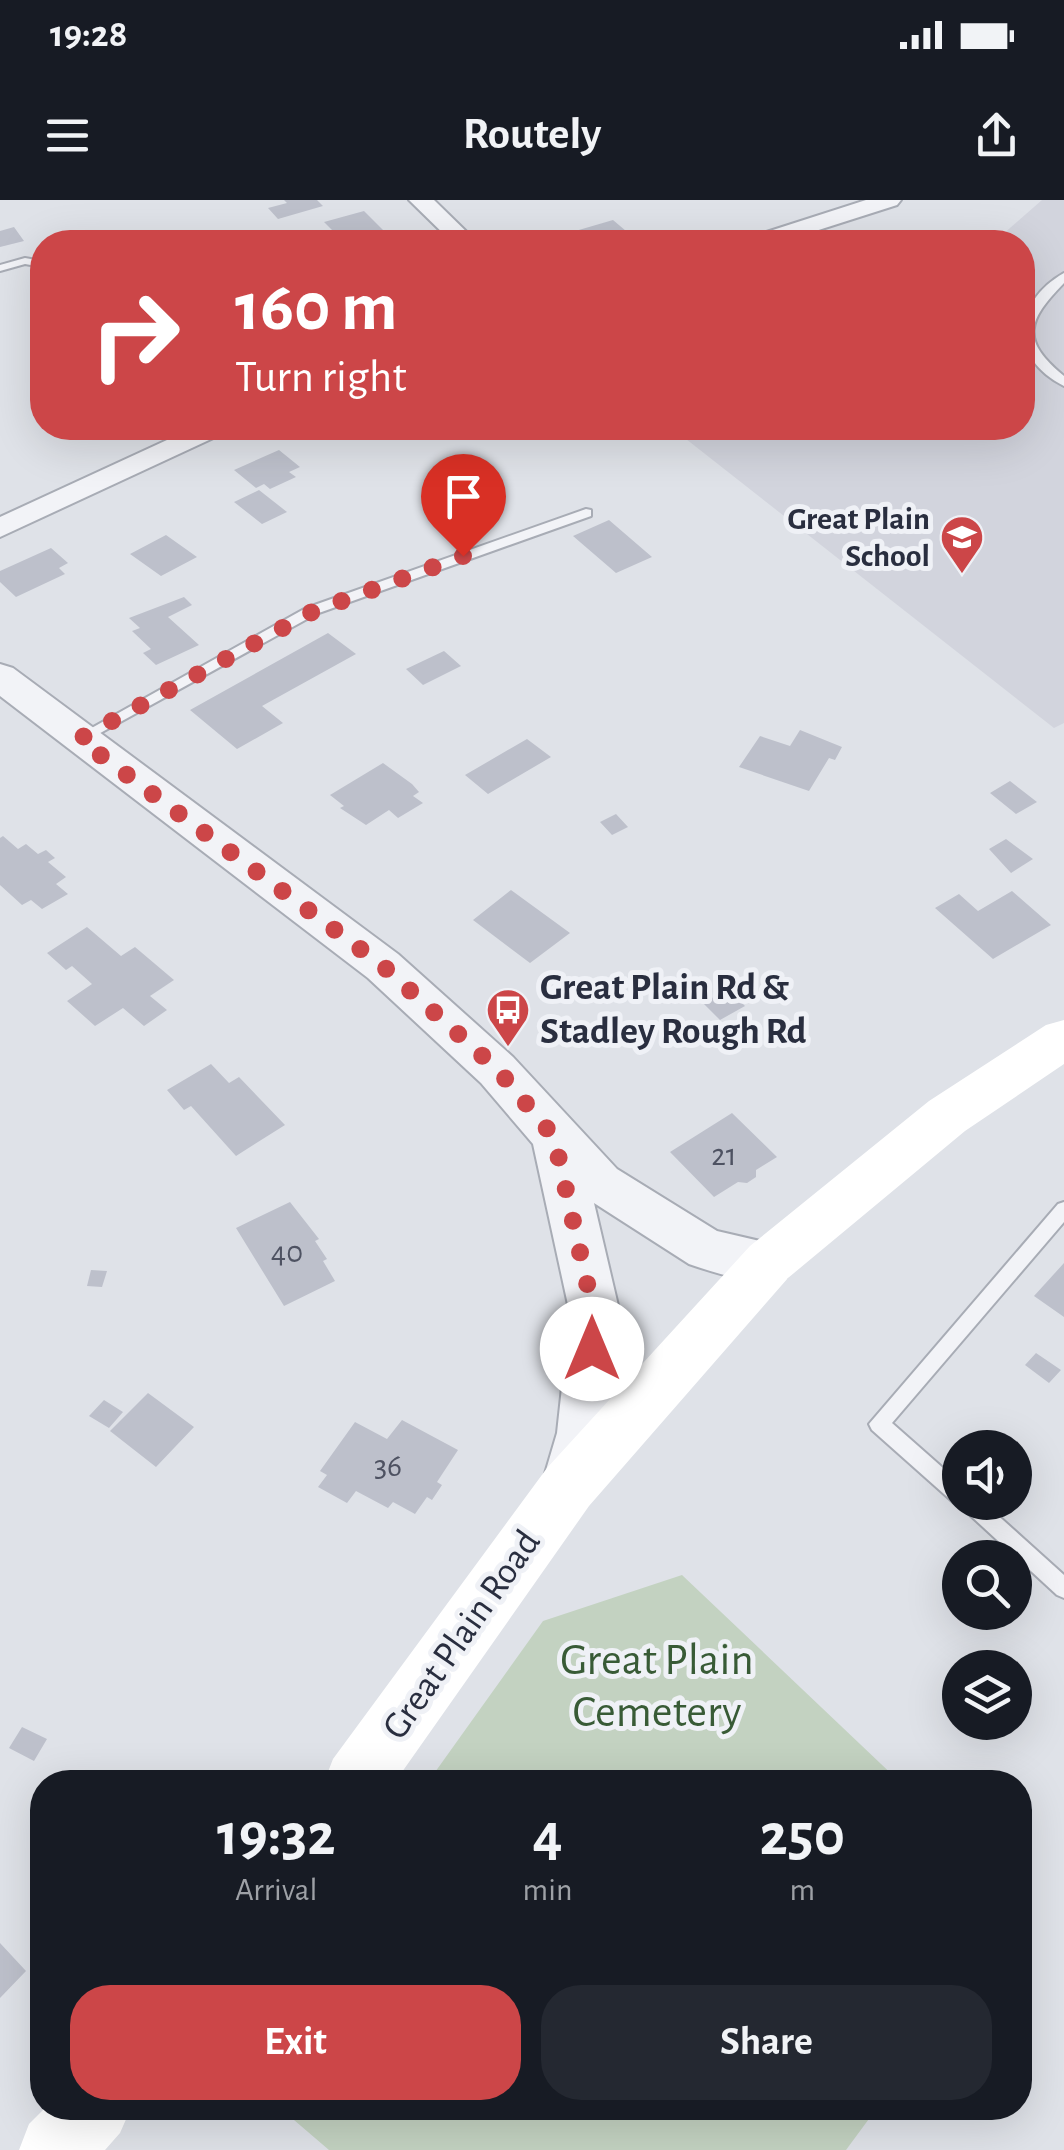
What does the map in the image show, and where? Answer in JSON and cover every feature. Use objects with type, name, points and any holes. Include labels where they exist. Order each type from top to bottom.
[{"type":"main road","points":[[769,1262],[947,1116],[1064,1038]]},
{"type":"main road","name":"Great Plain Road","points":[[365,1770],[568,1486],[769,1262]]},
{"type":"main road","points":[[55,2150],[84,2120]]},
{"type":"street","points":[[421,200],[452,230]]},
{"type":"street","points":[[795,230],[889,200]]},
{"type":"street","points":[[0,528],[187,440]]},
{"type":"street","name":"Great Plain Road","points":[[0,678],[383,966],[498,1070],[600,1184],[706,1249],[769,1262]]},
{"type":"street","name":"Great Plain Road","points":[[554,1137],[594,1314],[583,1433],[568,1486]]},
{"type":"lane","points":[[0,268],[30,262]]},
{"type":"lane","points":[[1035,306],[1064,276]]},
{"type":"lane","points":[[1035,354],[1043,366],[1064,382]]},
{"type":"lane","points":[[79,739],[312,612],[586,513]]},
{"type":"lane","points":[[942,1480],[880,1424],[1064,1209]]},
{"type":"lane","points":[[988,1520],[1064,1588]]},
{"type":"shaded area","name":"Great Plain School","points":[[1042,200],[1064,200],[1064,723],[1054,728],[687,440],[1035,440],[1035,230],[1008,230]]},
{"type":"green space","name":"Great Plain Cemetery","points":[[682,1575],[887,1770],[437,1770],[543,1621]]},
{"type":"green space","points":[[294,2120],[868,2120],[846,2150],[329,2150]]},
{"type":"building","points":[[284,200],[317,200],[323,206],[278,219],[268,208],[287,203]]},
{"type":"building","points":[[364,211],[383,230],[332,230],[324,222]]},
{"type":"building","points":[[613,220],[625,230],[579,230]]},
{"type":"building","points":[[14,227],[24,241],[0,247],[0,231]]},
{"type":"building","points":[[279,450],[300,467],[289,472],[296,477],[270,489],[264,484],[256,488],[234,470]]},
{"type":"building","points":[[259,490],[287,512],[262,524],[234,502]]},
{"type":"building","points":[[489,493],[498,502],[473,511],[465,501]]},
{"type":"building","points":[[609,520],[652,557],[616,573],[573,536]]},
{"type":"building","points":[[166,535],[197,557],[161,576],[130,554]]},
{"type":"building","points":[[51,548],[68,563],[59,568],[65,574],[16,597],[0,582],[0,571]]},
{"type":"building","points":[[184,597],[192,605],[168,617],[199,645],[156,665],[143,653],[151,649],[132,631],[140,628],[129,618]]},
{"type":"building","points":[[328,633],[356,654],[262,706],[283,723],[237,749],[190,710]]},
{"type":"building","points":[[444,651],[461,666],[423,685],[406,669]]},
{"type":"building","points":[[800,730],[842,747],[835,760],[829,758],[809,791],[739,767],[760,736],[790,746]]},
{"type":"building","points":[[527,739],[551,757],[488,794],[465,775]]},
{"type":"building","points":[[383,763],[412,784],[419,792],[413,796],[423,803],[398,818],[389,810],[366,825],[340,808],[344,806],[330,795]]},
{"type":"building","points":[[1010,781],[1037,802],[1016,814],[990,793]]},
{"type":"building","points":[[616,814],[628,827],[612,835],[600,822]]},
{"type":"building","points":[[3,836],[18,849],[26,844],[38,854],[46,850],[55,858],[48,862],[66,877],[56,884],[68,894],[42,909],[31,900],[22,905],[0,885]]},
{"type":"building","points":[[1006,839],[1033,859],[1011,873],[989,849]]},
{"type":"building","points":[[511,890],[570,933],[530,963],[473,920]]},
{"type":"building","points":[[1012,891],[1051,925],[993,959],[935,908],[959,894],[978,911]]},
{"type":"building","points":[[87,927],[121,956],[135,947],[174,980],[150,996],[167,1010],[144,1026],[123,1008],[95,1026],[67,1001],[92,984],[72,966],[66,970],[47,953]]},
{"type":"building","points":[[728,989],[745,1006],[720,1020],[703,1003]]},
{"type":"building","points":[[211,1064],[229,1083],[239,1077],[285,1125],[236,1156],[191,1106],[184,1110],[167,1090]]},
{"type":"building","points":[[732,1113],[777,1157],[756,1170],[756,1177],[747,1183],[738,1182],[714,1197],[670,1152]]},
{"type":"building","points":[[290,1202],[319,1239],[315,1241],[335,1281],[284,1306],[236,1228]]},
{"type":"building","points":[[1064,1263],[1064,1317],[1034,1296]]},
{"type":"building","points":[[91,1270],[107,1271],[102,1287],[87,1286]]},
{"type":"building","points":[[1036,1353],[1061,1370],[1049,1383],[1025,1365]]},
{"type":"building","points":[[148,1393],[194,1427],[156,1467],[110,1431]]},
{"type":"building","points":[[104,1400],[123,1412],[109,1428],[89,1416]]},
{"type":"building","points":[[402,1420],[458,1450],[437,1482],[442,1485],[432,1500],[427,1497],[415,1514],[393,1502],[388,1508],[356,1491],[347,1503],[318,1487],[327,1475],[320,1471],[355,1422],[387,1439]]},
{"type":"building","points":[[22,1727],[47,1739],[34,1761],[9,1748]]},
{"type":"building","points":[[0,1943],[26,1971],[0,1998]]},
{"type":"place","name":"Great Plain School","points":[[962,575]]},
{"type":"place","name":"Great Plain Rd & Stadley Rough Rd","points":[[508,1048]]},
{"type":"route","points":[[463,556],[312,612],[79,739],[383,966],[498,1070],[554,1137],[594,1314],[592,1349]]}]
